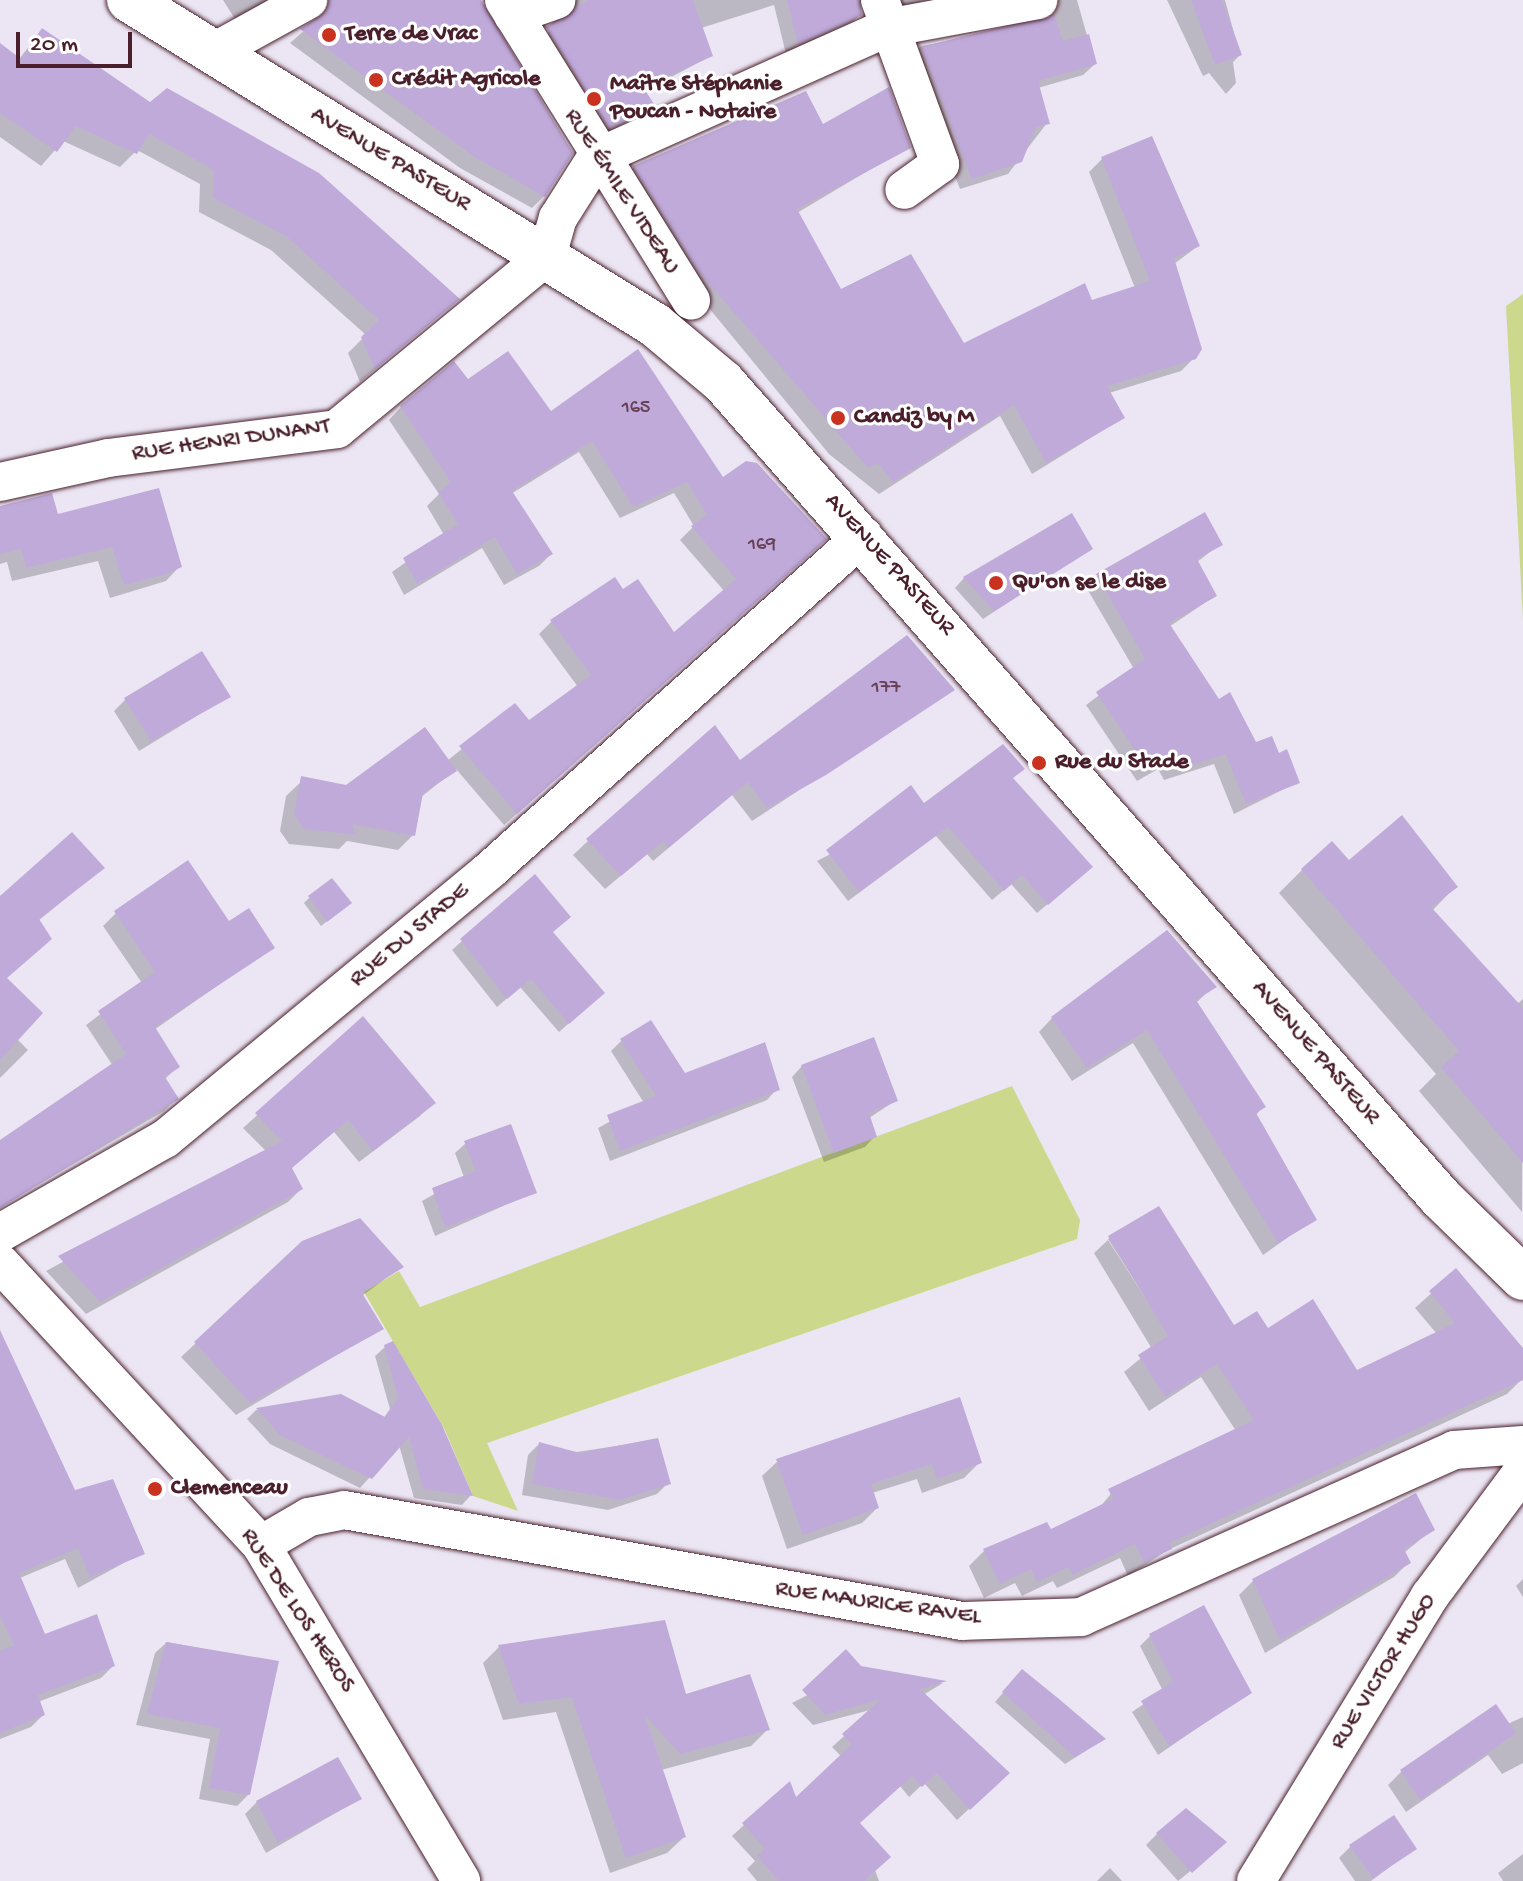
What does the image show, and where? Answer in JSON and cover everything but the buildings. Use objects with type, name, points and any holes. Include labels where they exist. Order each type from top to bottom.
[{"type":"main road","name":"AVENUE PASTEUR","points":[[129,0],[655,325],[723,382],[863,536],[1440,1197],[1523,1278]]},
{"type":"street","points":[[212,53],[308,0]]},
{"type":"street","points":[[508,8],[556,0]]},
{"type":"street","points":[[547,256],[558,218],[596,158],[884,14],[1038,0]]},
{"type":"street","name":"RUE ÉMILE VIDEAU","points":[[508,8],[596,158],[691,301]]},
{"type":"street","points":[[884,14],[940,164],[904,190]]},
{"type":"street","name":"RUE HENRI DUNANT","points":[[0,482],[108,458],[337,429],[547,256]]},
{"type":"street","name":"RUE DU STADE","points":[[0,1233],[165,1139],[490,870],[863,536]]},
{"type":"street","name":"RUE DE LOS HEROS","points":[[0,1263],[261,1545],[461,1881]]},
{"type":"street","name":"RUE MAURICE RAVEL","points":[[261,1545],[309,1517],[344,1510],[962,1621],[1081,1617],[1454,1450],[1523,1445]]},
{"type":"street","name":"RUE VICTOR HUGO","points":[[1256,1881],[1430,1596],[1523,1471]]},
{"type":"green space","points":[[1523,294],[1523,620],[1506,306]]},
{"type":"green space","points":[[1012,1086],[1080,1220],[1077,1239],[487,1443],[518,1511],[473,1496],[444,1428],[364,1292],[399,1271],[420,1307]]},
{"type":"place","name":"Terre de Vrac","points":[[329,35]]},
{"type":"place","name":"Crédit Agricole","points":[[376,80]]},
{"type":"place","name":"Maître Stéphanie Poucan - Notaire","points":[[594,99]]},
{"type":"place","name":"Candiz by M","points":[[838,418]]},
{"type":"place","name":"Qu'on se le dise","points":[[996,583]]},
{"type":"place","name":"Rue du Stade","points":[[1039,763]]},
{"type":"place","name":"Clemenceau","points":[[155,1489]]}]
